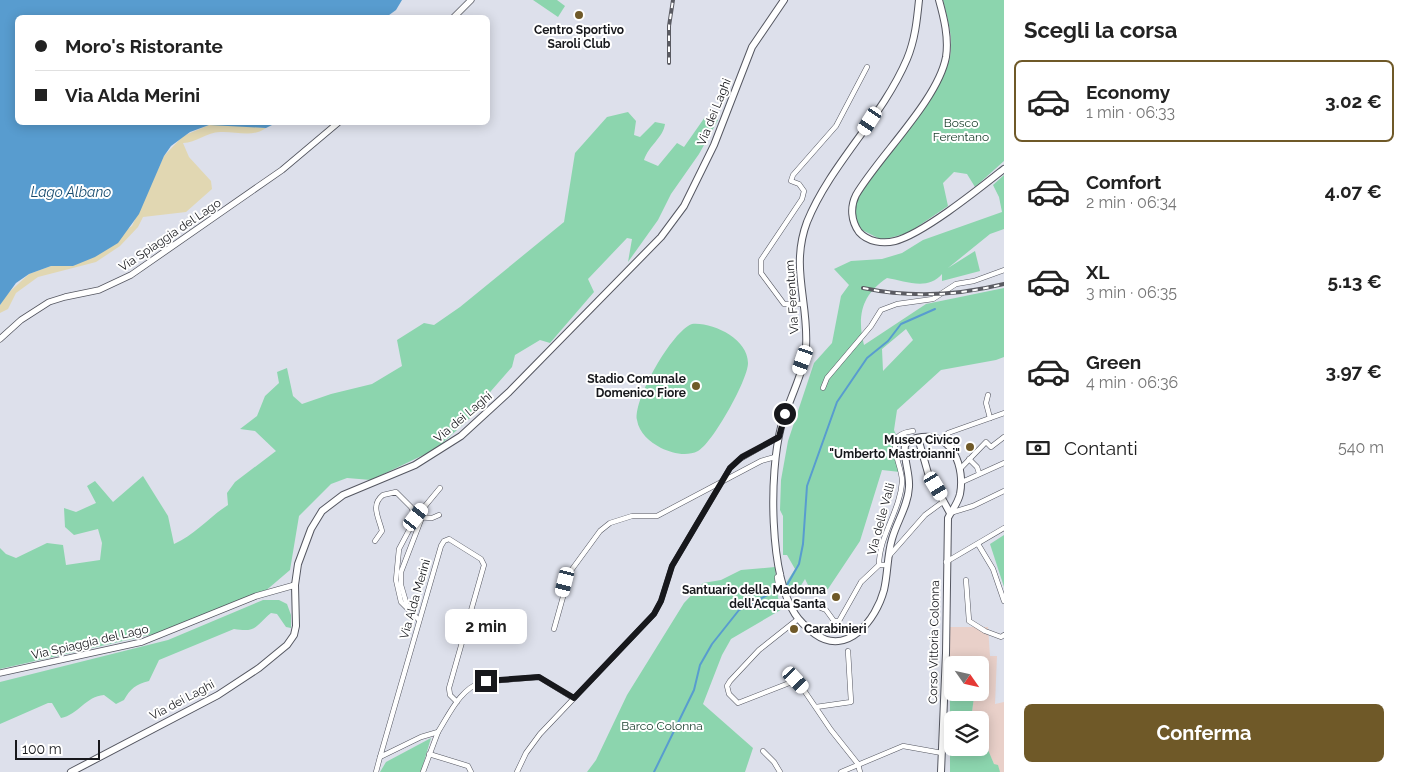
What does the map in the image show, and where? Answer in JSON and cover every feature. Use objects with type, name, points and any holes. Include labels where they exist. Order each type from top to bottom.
[{"type":"main road","name":"Via dei Laghi","points":[[71,772],[218,695],[278,654],[289,643],[296,631],[295,585],[299,560],[311,529],[327,506],[347,493],[420,463],[461,436],[509,392],[666,232],[687,200],[720,133],[752,47],[784,0]]},
{"type":"main road","points":[[935,0],[943,18]]},
{"type":"main road","points":[[939,0],[946,49],[939,76],[856,195],[851,210],[855,223],[862,234],[873,241],[884,243],[898,240],[954,206],[1004,168]]},
{"type":"main road","name":"Via Ferentum","points":[[918,438],[909,440],[905,447],[909,490],[888,557],[885,584],[876,608],[866,623],[852,637],[841,642],[829,641],[814,633],[798,619],[786,596],[781,574],[775,525],[775,457],[779,437],[806,351],[799,269],[800,250],[807,223],[832,177],[903,68],[913,40],[920,2]]},
{"type":"main road","points":[[950,513],[928,473],[918,438],[934,436],[945,441],[953,451],[961,467],[962,482]]},
{"type":"main road","name":"Corso Vittoria Colonna","points":[[941,772],[948,518],[958,500],[962,482]]},
{"type":"street","points":[[456,15],[471,0]]},
{"type":"street","points":[[802,304],[784,304],[761,273],[761,260],[802,199],[804,192],[799,184],[791,182],[793,175],[836,126],[867,66]]},
{"type":"street","name":"Via Spiaggia del Lago","points":[[0,338],[21,320],[49,302],[99,290],[131,275],[286,168],[336,125]]},
{"type":"street","points":[[822,388],[845,355],[871,326],[881,310],[897,304],[933,299],[956,284],[974,281],[1004,270]]},
{"type":"street","points":[[988,395],[986,403],[990,418]]},
{"type":"street","points":[[1004,419],[1003,413],[947,435],[961,467],[986,442],[990,447],[1004,437]]},
{"type":"street","name":"Via delle Valli","points":[[879,565],[881,546],[898,500],[902,481],[894,450],[895,443],[901,435],[913,431]]},
{"type":"street","points":[[517,772],[533,742],[654,614],[661,601],[672,566],[736,462],[779,437]]},
{"type":"street","points":[[554,629],[570,572],[600,531],[610,523],[632,516],[657,516],[761,461],[775,457]]},
{"type":"street","points":[[969,459],[978,467],[979,473]]},
{"type":"street","points":[[962,482],[1004,463]]},
{"type":"street","points":[[419,620],[409,611],[398,595],[397,562],[400,546],[440,488]]},
{"type":"street","points":[[950,513],[973,506],[1004,491]]},
{"type":"street","points":[[375,541],[382,532],[376,507],[379,498],[383,495],[393,492],[398,493],[418,518]]},
{"type":"street","points":[[888,557],[925,516],[944,501]]},
{"type":"street","points":[[418,518],[432,518],[439,515]]},
{"type":"street","points":[[409,611],[401,585],[401,572],[418,518]]},
{"type":"street","points":[[946,562],[979,546],[1004,528]]},
{"type":"street","name":"Via Alda Merini","points":[[376,772],[443,542],[453,540],[482,560],[483,573],[449,689],[450,695],[457,702]]},
{"type":"street","points":[[979,546],[993,569],[1004,601]]},
{"type":"street","points":[[821,608],[826,610],[834,621],[839,621],[861,582],[879,565],[887,565]]},
{"type":"street","points":[[778,584],[777,577],[781,574]]},
{"type":"street","points":[[966,580],[969,621],[984,631],[1001,637],[1004,635]]},
{"type":"street","name":"Via Spiaggia del Lago","points":[[0,673],[142,642],[260,595],[295,585]]},
{"type":"street","points":[[798,619],[759,650],[727,686],[729,694],[738,703],[796,680],[858,764],[860,772]]},
{"type":"street","points":[[816,707],[850,702],[848,651]]},
{"type":"street","points":[[423,772],[428,754],[438,732],[467,690],[478,684],[493,680],[534,677],[547,680],[574,698]]},
{"type":"street","points":[[380,757],[421,737],[438,732]]},
{"type":"street","points":[[841,772],[903,746],[942,753]]},
{"type":"street","points":[[763,751],[774,762],[780,772]]},
{"type":"street","points":[[428,754],[468,766],[471,772]]},
{"type":"shaded area","points":[[949,627],[988,627],[990,656],[997,656],[995,704],[1004,702],[1004,772],[1000,772],[989,753],[989,711],[972,711],[973,701],[989,701],[989,656],[949,656]]},
{"type":"green space","points":[[533,0],[557,0],[565,6],[558,17]]},
{"type":"green space","name":"Bosco Ferentano","points":[[943,0],[1004,0],[1004,161],[975,187],[967,174],[954,172],[943,183],[948,206],[908,233],[882,240],[860,229],[856,219],[857,201],[861,191],[924,107],[945,72],[950,57],[951,42],[950,28]]},
{"type":"green space","points":[[628,112],[636,121],[634,135],[640,137],[655,122],[665,124],[662,133],[644,160],[658,166],[677,143],[684,147],[705,117],[714,116],[718,120],[699,154],[671,194],[658,220],[628,262],[632,239],[627,238],[588,279],[594,292],[550,343],[540,340],[515,355],[512,367],[491,391],[479,410],[436,449],[371,480],[347,478],[331,484],[299,516],[290,570],[263,593],[167,631],[0,669],[0,548],[6,554],[16,558],[47,543],[63,545],[66,565],[100,560],[102,543],[98,529],[74,535],[65,527],[64,508],[76,512],[96,503],[87,486],[95,481],[113,502],[143,476],[168,516],[174,544],[189,536],[228,505],[227,493],[235,482],[276,451],[255,431],[240,429],[257,416],[265,396],[279,383],[277,372],[287,368],[293,396],[302,404],[331,394],[372,384],[402,366],[397,340],[424,323],[434,325],[460,307],[564,222],[575,153],[607,117]]},
{"type":"green space","points":[[1004,175],[1004,229],[990,234],[948,268],[975,251],[980,271],[942,281],[942,274],[936,279],[923,284],[887,278],[866,299],[861,316],[861,325],[864,345],[926,304],[1004,288],[1004,357],[941,370],[897,410],[894,430],[897,437],[893,449],[900,472],[882,470],[860,541],[828,589],[812,593],[805,579],[797,592],[790,593],[786,583],[795,569],[787,555],[783,555],[783,516],[780,510],[781,480],[788,441],[814,363],[832,343],[841,296],[849,285],[834,269],[851,261],[882,259],[902,253],[923,240],[1002,212],[999,197],[993,185]],"holes":[[[906,329],[913,340],[883,371],[882,349]]]},
{"type":"green space","points":[[692,324],[710,326],[728,334],[742,346],[748,363],[736,396],[712,437],[698,451],[689,454],[679,454],[661,448],[646,437],[638,425],[637,410],[647,383],[665,352],[674,339]]},
{"type":"green space","points":[[1004,535],[1004,587],[990,544]]},
{"type":"green space","name":"Barco Colonna","points":[[775,567],[778,598],[784,608],[731,639],[722,655],[703,704],[753,748],[745,772],[587,772],[596,760],[627,695],[684,603],[703,583],[721,580],[741,570]]},
{"type":"green space","points":[[263,600],[279,600],[287,604],[291,615],[291,628],[286,627],[277,614],[271,613],[252,629],[234,629],[159,660],[149,681],[134,688],[124,700],[116,704],[104,695],[98,696],[61,718],[52,703],[48,703],[0,724],[0,682],[168,640]]},
{"type":"green space","points":[[950,701],[973,701],[972,711],[950,711]]},
{"type":"green space","points":[[431,738],[421,772],[380,772],[386,762]]},
{"type":"green space","points":[[989,752],[994,764],[998,765],[1000,772],[950,772],[950,756],[989,756]]},
{"type":"sand","points":[[209,125],[239,125],[266,128],[255,133],[215,132],[188,143],[183,143],[189,157],[211,181],[212,189],[186,212],[143,217],[138,227],[120,246],[96,262],[38,277],[16,293],[8,309],[0,313],[0,305],[4,297],[29,274],[51,266],[73,266],[132,226],[164,156],[183,136]]},
{"type":"water","name":"Lago Albano","points":[[0,0],[402,0],[396,10],[389,15],[15,15],[15,125],[209,125],[190,132],[171,146],[164,156],[139,214],[118,243],[95,257],[73,266],[51,266],[29,274],[16,283],[0,305]]},
{"type":"water","name":"Lago Albano","points":[[209,125],[272,125],[266,128]]},
{"type":"waterway","points":[[787,585],[799,564],[803,544],[807,486],[837,402],[867,358],[888,341],[901,324],[935,309]]},
{"type":"waterway","points":[[654,772],[694,690],[700,665],[712,644],[739,610],[777,590]]},
{"type":"railway","points":[[669,63],[669,26],[673,0]]},
{"type":"railway","points":[[863,288],[899,293],[933,294],[968,291],[1004,284]]},
{"type":"place","name":"Centro Sportivo Saroli Club","points":[[579,15]]},
{"type":"place","name":"Stadio Comunale Domenico Fiore","points":[[696,386]]},
{"type":"place","name":"Museo Civico \"Umberto Mastroianni\"","points":[[970,447]]},
{"type":"place","name":"Santuario della Madonna dell'Acqua Santa","points":[[836,597]]},
{"type":"place","name":"Carabinieri","points":[[794,629]]},
{"type":"route","points":[[486,681],[539,677],[547,680],[574,698],[654,614],[661,601],[672,566],[730,468],[742,457],[779,437],[785,414]]}]
